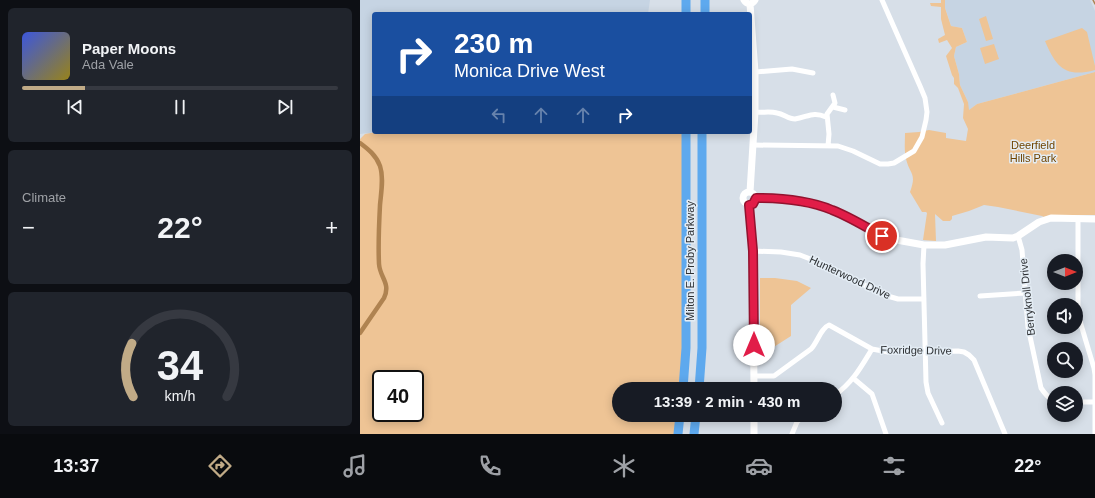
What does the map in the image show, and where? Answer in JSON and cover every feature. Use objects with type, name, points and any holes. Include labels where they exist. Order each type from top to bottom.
[{"type":"highway","points":[[686,0],[686,12]]},
{"type":"highway","points":[[705,0],[705,12]]},
{"type":"highway","name":"Milton E. Proby Parkway","points":[[684,382],[686,348],[686,134]]},
{"type":"highway","name":"Milton E. Proby Parkway","points":[[700,382],[702,348],[702,134]]},
{"type":"highway","points":[[678,434],[679,422]]},
{"type":"highway","points":[[694,434],[695,422]]},
{"type":"street","points":[[753,145],[838,146],[880,164],[888,164],[900,160],[914,151],[921,138],[926,120],[927,112],[925,98],[882,0]]},
{"type":"street","points":[[750,1],[751,12]]},
{"type":"street","points":[[750,192],[755,112],[755,72],[752,29]]},
{"type":"street","points":[[755,72],[792,69],[813,73]]},
{"type":"street","points":[[828,146],[829,129],[826,117],[834,104],[833,95]]},
{"type":"street","points":[[833,107],[845,110]]},
{"type":"street","points":[[755,112],[778,113],[790,119],[797,119],[811,114],[821,114],[826,117]]},
{"type":"street","points":[[750,192],[756,198],[788,200],[818,205],[840,214],[882,236],[924,245],[945,246],[986,237],[1013,238],[1039,222],[1051,218],[1095,218]]},
{"type":"street","points":[[750,192],[746,193],[743,199],[745,203],[749,205],[753,251],[754,382]]},
{"type":"street","points":[[749,205],[753,204],[756,198]]},
{"type":"street","points":[[1078,218],[1078,310],[1080,323],[1094,368],[1095,434]]},
{"type":"street","name":"Berryknoll Drive","points":[[1018,236],[1022,250],[1028,327],[1041,388],[1047,395]]},
{"type":"street","points":[[924,245],[923,264],[927,387],[942,423]]},
{"type":"street","name":"Hunterwood Drive","points":[[753,251],[781,252],[800,255],[819,262],[884,295],[898,299],[924,299]]},
{"type":"street","points":[[980,296],[1025,292]]},
{"type":"street","points":[[754,376],[770,376],[777,373],[811,349],[824,328],[818,324]]},
{"type":"street","name":"Foxridge Drive","points":[[824,328],[829,325],[872,349],[888,352],[958,351],[964,352],[974,360]]},
{"type":"street","points":[[842,390],[853,378],[872,349]]},
{"type":"street","points":[[980,356],[974,360],[1005,434]]},
{"type":"street","points":[[853,378],[872,394],[886,434]]},
{"type":"street","points":[[1083,402],[1095,402]]},
{"type":"street","points":[[754,422],[754,434]]},
{"type":"street","points":[[792,434],[797,422]]},
{"type":"shaded area","points":[[360,0],[650,0],[648,12],[372,12],[372,133],[360,134]]},
{"type":"shaded area","points":[[945,0],[1090,0],[1095,11],[1095,72],[977,104],[968,111],[968,102],[960,85],[959,74],[954,56],[956,47],[967,42],[962,28],[951,26],[945,8]]},
{"type":"green space","name":"Deerfield Hills Park","points":[[941,0],[945,0],[945,8],[951,26],[962,28],[967,42],[956,47],[954,56],[959,74],[960,85],[968,102],[969,110],[977,104],[1095,72],[1095,215],[1053,215],[1044,217],[984,205],[952,216],[950,221],[943,221],[935,214],[936,241],[923,240],[927,213],[922,212],[910,192],[913,177],[905,156],[905,133],[929,130],[946,133],[946,138],[966,141],[968,129],[963,118],[964,104],[958,88],[954,84],[954,78],[946,56],[952,48],[947,40],[939,43],[938,39],[945,35],[941,19],[941,7],[931,6],[930,3],[941,3]]},
{"type":"green space","points":[[986,16],[993,39],[986,41],[979,19]]},
{"type":"green space","points":[[1082,28],[1087,32],[1095,70],[1085,72],[1069,71],[1058,64],[1053,58],[1045,41]]},
{"type":"green space","points":[[994,44],[999,59],[985,64],[980,48]]},
{"type":"green space","points":[[365,134],[683,134],[682,357],[680,382],[612,382],[612,422],[676,422],[675,434],[360,434],[360,335],[386,295],[360,331],[360,139]]},
{"type":"green space","points":[[760,278],[775,278],[797,281],[811,288],[791,305],[791,336],[769,350],[760,351]]},
{"type":"waterway","points":[[1093,0],[1095,4]]},
{"type":"waterway","points":[[360,143],[374,155],[381,171],[379,264],[386,284],[386,293],[384,298],[360,333]]},
{"type":"route","points":[[754,345],[753,251],[749,205],[753,204],[756,198],[788,200],[814,204],[840,214],[882,236]]}]
